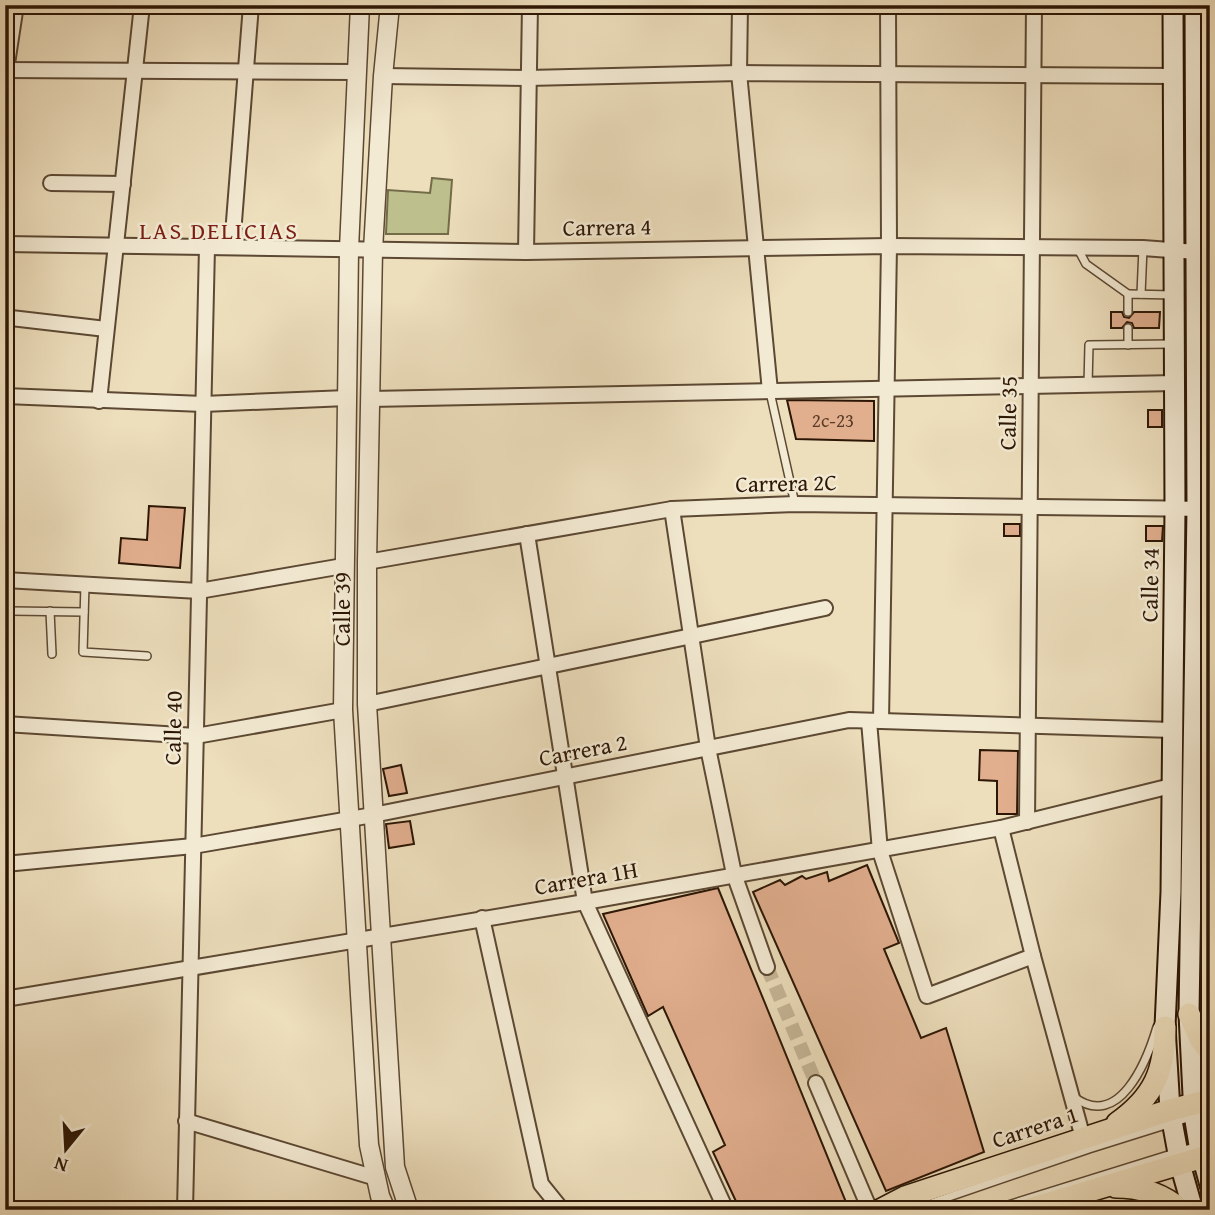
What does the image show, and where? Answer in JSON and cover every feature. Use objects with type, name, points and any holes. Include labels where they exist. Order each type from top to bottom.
[{"type":"main road","name":"Calle 34","points":[[1173,5],[1175,250],[1170,295],[1175,383],[1175,509],[1200,895],[1189,1014],[1210,1185]]},
{"type":"main road","name":"Calle 34","points":[[1193,1210],[1171,1116],[1165,1027],[1171,892],[1171,786],[1191,729],[1204,509],[1203,79],[1195,5]]},
{"type":"main road","points":[[1189,1014],[1200,1040],[1210,1052]]},
{"type":"main road","points":[[1090,1136],[1133,1112],[1146,1097],[1159,1075],[1165,1051],[1165,1027]]},
{"type":"main road","name":"Carrera 1","points":[[880,1210],[905,1197],[1090,1136],[1202,1107]]},
{"type":"main road","points":[[1026,1210],[1065,1203],[1205,1150]]},
{"type":"main road","points":[[1097,1189],[1119,1186],[1141,1189],[1162,1197],[1181,1210]]},
{"type":"street","points":[[16,5],[6,73],[356,72]]},
{"type":"street","points":[[99,401],[142,5]]},
{"type":"street","points":[[232,247],[251,5]]},
{"type":"street","name":"Calle 39","points":[[360,5],[349,249],[342,710],[369,1145],[386,1210]]},
{"type":"street","name":"Calle 39","points":[[390,5],[373,250],[366,562],[367,704],[395,1167],[409,1210]]},
{"type":"street","points":[[526,252],[530,5]]},
{"type":"street","points":[[740,5],[739,73],[770,391]]},
{"type":"street","points":[[888,5],[889,246],[875,721],[880,850],[927,996],[1033,956]]},
{"type":"street","name":"Calle 35","points":[[1027,822],[1034,5]]},
{"type":"street","points":[[383,76],[528,78],[739,73],[1174,76]]},
{"type":"street","points":[[51,183],[122,184]]},
{"type":"street","name":"Carrera 4","points":[[5,244],[526,252],[889,246],[1143,248],[1202,253]]},
{"type":"street","name":"Calle 40","points":[[185,1210],[207,247]]},
{"type":"street","points":[[11,318],[106,329]]},
{"type":"street","points":[[370,399],[1175,383]]},
{"type":"street","points":[[5,396],[203,404],[347,398]]},
{"type":"street","name":"Carrera 2C","points":[[366,562],[672,509],[795,504],[1204,509]]},
{"type":"street","points":[[672,509],[708,748],[734,874],[767,967]]},
{"type":"street","points":[[527,534],[584,902],[726,1210]]},
{"type":"street","points":[[5,580],[199,591],[343,566]]},
{"type":"street","points":[[367,704],[825,608]]},
{"type":"street","points":[[5,724],[196,736],[342,710]]},
{"type":"street","name":"Carrera 2","points":[[5,864],[194,846],[373,815],[849,720],[1191,729]]},
{"type":"street","name":"Carrera 1H","points":[[5,999],[584,902],[1001,828],[1171,786]]},
{"type":"street","points":[[1001,828],[1072,1096],[1090,1136]]},
{"type":"street","points":[[482,918],[541,1184],[562,1210]]},
{"type":"street","points":[[816,1083],[870,1210]]},
{"type":"street","points":[[186,1121],[376,1178]]},
{"type":"lane","points":[[1141,294],[1143,248]]},
{"type":"lane","points":[[1078,249],[1086,264],[1128,294],[1170,295]]},
{"type":"lane","points":[[1128,294],[1128,312]]},
{"type":"lane","points":[[1128,328],[1128,345]]},
{"type":"lane","points":[[1088,384],[1089,345],[1171,344]]},
{"type":"lane","points":[[770,391],[795,504]]},
{"type":"lane","points":[[85,585],[83,652],[147,656]]},
{"type":"lane","points":[[11,611],[85,612]]},
{"type":"lane","points":[[50,611],[51,654]]},
{"type":"lane","points":[[1072,1096],[1090,1106],[1103,1107],[1121,1096],[1150,1049],[1166,996]]},
{"type":"lane","points":[[911,1210],[1171,1116]]},
{"type":"lane","points":[[992,1210],[1179,1158]]},
{"type":"green space","points":[[432,178],[452,180],[448,234],[386,234],[388,190],[430,193]]},
{"type":"building","points":[[1111,312],[1122,312],[1124,317],[1129,318],[1134,312],[1160,312],[1159,328],[1134,328],[1132,323],[1127,322],[1122,328],[1111,328]]},
{"type":"building","points":[[787,400],[874,401],[874,441],[796,439]]},
{"type":"building","points":[[1148,410],[1162,410],[1162,427],[1148,427]]},
{"type":"building","points":[[149,506],[185,508],[180,568],[119,563],[121,538],[147,540]]},
{"type":"building","points":[[1004,524],[1020,524],[1020,536],[1004,536]]},
{"type":"building","points":[[1146,526],[1163,526],[1162,541],[1146,541]]},
{"type":"building","points":[[980,750],[1018,751],[1017,814],[997,814],[997,781],[979,780]]},
{"type":"building","points":[[401,765],[407,793],[389,796],[383,769]]},
{"type":"building","points":[[410,821],[414,844],[389,848],[386,824]]},
{"type":"building","points":[[867,865],[899,943],[884,949],[921,1038],[946,1028],[984,1152],[886,1191],[753,892],[780,880],[785,885],[802,876],[806,879],[827,872],[829,881]]},
{"type":"building","points":[[718,888],[848,1207],[843,1210],[740,1210],[713,1152],[725,1145],[663,1007],[648,1016],[603,914]]},
{"type":"tunnel","points":[[767,967],[816,1083]]},
{"type":"district","name":"LAS DELICIAS","points":[[219,231]]}]
